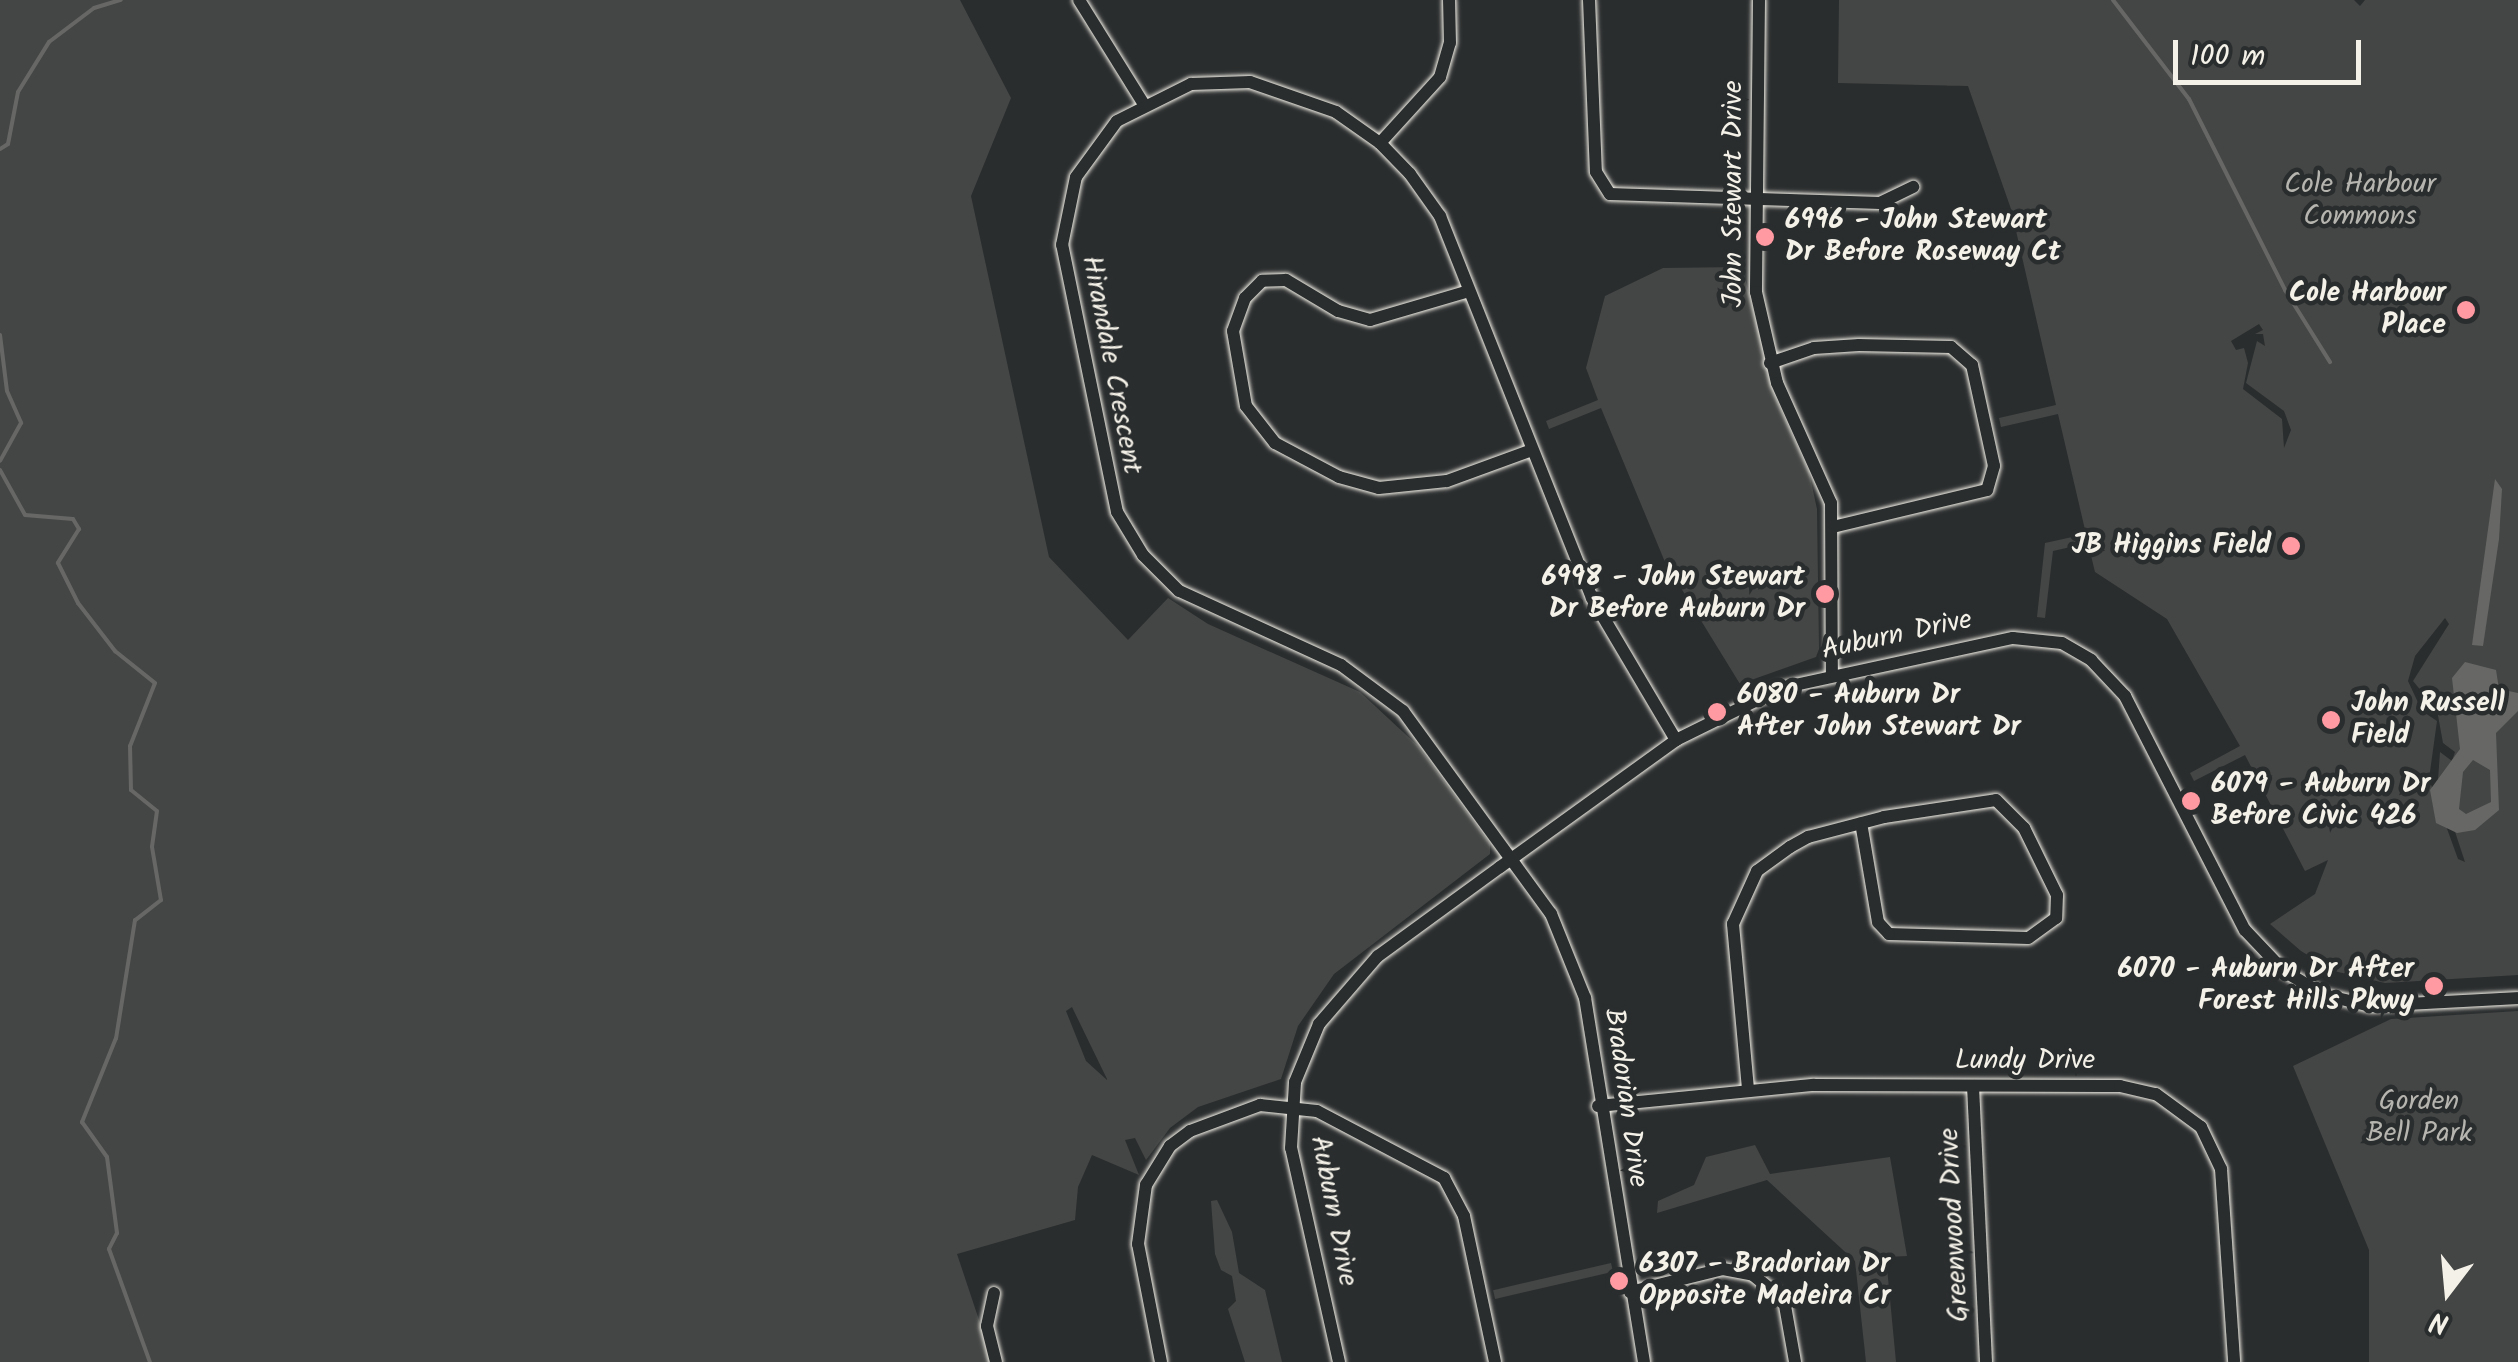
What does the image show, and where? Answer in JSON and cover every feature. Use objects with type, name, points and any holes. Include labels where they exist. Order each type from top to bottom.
[{"type":"street","points":[[1079,0],[1143,103]]},
{"type":"street","points":[[1380,143],[1440,77],[1450,44],[1449,0]]},
{"type":"street","points":[[1589,0],[1600,185],[1619,198],[1880,203],[1913,187]]},
{"type":"street","name":"John Stewart Drive","points":[[1759,0],[1756,292],[1770,363],[1825,483],[1833,527],[1832,674]]},
{"type":"street","name":"Hirandale Crescent","points":[[1512,859],[1404,711],[1324,656],[1178,591],[1142,555],[1116,512],[1079,351],[1062,236],[1070,193],[1089,154],[1143,103],[1191,84],[1250,82],[1300,94],[1380,143],[1440,216],[1592,598],[1676,740]]},
{"type":"street","points":[[1469,290],[1370,320],[1338,311],[1286,280],[1262,281],[1244,298],[1234,331],[1246,406],[1276,443],[1339,477],[1379,488],[1447,481],[1532,450]]},
{"type":"street","points":[[1770,363],[1822,346],[1858,345],[1951,347],[1972,366],[1993,461],[1987,490],[1833,527]]},
{"type":"street","name":"Auburn Drive","points":[[1339,1362],[1291,1148],[1290,1106],[1305,1048],[1362,972],[1676,740],[1743,703],[1832,674],[2023,637],[2062,643],[2091,660],[2125,696],[2245,930],[2284,972],[2324,995],[2372,1006],[2518,998]]},
{"type":"street","points":[[1748,1089],[1732,942],[1736,908],[1771,858],[1808,837],[1861,824],[1978,798],[2001,802],[2015,812],[2057,895],[2056,918],[2032,938],[1889,934],[1878,922],[1861,824]]},
{"type":"street","name":"Bradorian Drive","points":[[1512,859],[1551,914],[1578,969],[1644,1362]]},
{"type":"street","name":"Greenwood Drive","points":[[1973,1086],[1986,1362]]},
{"type":"street","name":"Lundy Drive","points":[[1598,1106],[1748,1089],[2138,1088],[2172,1102],[2201,1127],[2224,1188],[2234,1362]]},
{"type":"street","points":[[1161,1362],[1138,1244],[1141,1204],[1156,1166],[1170,1146],[1215,1118],[1260,1105],[1317,1111],[1428,1164],[1450,1185],[1464,1216],[1496,1362]]},
{"type":"street","points":[[1630,1292],[1723,1269],[1753,1275],[1784,1300],[1795,1362]]},
{"type":"street","points":[[994,1293],[987,1326],[996,1362]]},
{"type":"green space","points":[[0,0],[960,0],[1011,98],[971,196],[1049,557],[1128,640],[1168,598],[1208,624],[1360,692],[1417,745],[1490,844],[1490,854],[1334,974],[1298,1026],[1281,1079],[1198,1107],[1170,1128],[1146,1160],[1135,1138],[1125,1140],[1139,1175],[1092,1155],[1078,1187],[1075,1220],[957,1254],[993,1362],[0,1362]],"holes":[[[1072,1007],[1107,1080],[1086,1061],[1066,1011]]]},
{"type":"green space","name":"Cole Harbour Commons","points":[[1839,0],[2354,0],[2360,6],[2365,0],[2518,0],[2518,975],[2385,983],[2334,971],[2301,951],[2270,924],[2315,894],[2328,860],[2305,871],[2245,755],[2194,781],[2190,773],[2240,746],[2167,619],[2095,572],[2088,543],[2053,551],[2045,618],[2037,617],[2045,543],[2086,534],[2058,414],[2001,427],[1999,418],[2056,405],[2011,209],[1968,86],[1838,83]],"holes":[[[2259,324],[2263,330],[2255,334],[2263,334],[2265,346],[2257,341],[2246,383],[2284,411],[2291,430],[2284,448],[2282,419],[2243,389],[2248,363],[2244,348],[2236,350],[2231,341]],[[2445,618],[2449,624],[2413,681],[2437,710],[2443,743],[2455,752],[2452,761],[2440,752],[2438,780],[2465,862],[2458,859],[2429,779],[2437,721],[2422,711],[2408,681],[2415,656]]]},
{"type":"green space","points":[[1742,267],[1777,401],[1809,472],[1817,509],[1819,649],[1816,657],[1740,684],[1665,562],[1601,408],[1549,429],[1546,421],[1598,400],[1586,368],[1605,296],[1663,268]]},
{"type":"green space","name":"Gorden Bell Park","points":[[2518,1011],[2518,1362],[2369,1362],[2369,1250],[2293,1066],[2391,1019]]},
{"type":"green space","points":[[1755,1145],[1770,1174],[1890,1157],[1907,1256],[1886,1257],[1896,1362],[1866,1362],[1855,1261],[1767,1180],[1657,1213],[1658,1201],[1694,1185],[1706,1157]]},
{"type":"green space","points":[[1217,1200],[1232,1232],[1239,1273],[1265,1290],[1282,1362],[1245,1362],[1228,1309],[1236,1301],[1232,1276],[1221,1270],[1215,1254],[1211,1201]]},
{"type":"green space","points":[[1611,1263],[1613,1272],[1495,1299],[1493,1290]]},
{"type":"shaded area","points":[[2495,479],[2502,489],[2499,539],[2483,646],[2472,645]]},
{"type":"shaded area","points":[[2465,662],[2496,670],[2499,689],[2518,693],[2518,711],[2496,733],[2499,810],[2475,830],[2457,833],[2436,823],[2430,790],[2460,749],[2452,678]],"holes":[[[2473,760],[2490,770],[2491,802],[2466,814],[2459,809],[2463,772]]]},
{"type":"waterway","points":[[0,149],[8,144],[18,92],[49,42],[94,8],[121,0]]},
{"type":"waterway","points":[[2113,0],[2189,99],[2285,290],[2330,362]]},
{"type":"waterway","points":[[0,335],[7,391],[21,423],[0,461]]},
{"type":"waterway","points":[[0,470],[25,515],[73,519],[79,529],[58,563],[78,603],[115,651],[155,683],[130,746],[131,790],[157,811],[152,847],[161,900],[135,920],[116,1038],[82,1122],[107,1157],[117,1233],[109,1249],[150,1362]]},
{"type":"place","name":"6996 - John Stewart Dr Before Roseway Ct","points":[[1765,237]]},
{"type":"place","name":"Cole Harbour Place","points":[[2466,310]]},
{"type":"place","name":"JB Higgins Field","points":[[2291,546]]},
{"type":"place","name":"6998 - John Stewart Dr Before Auburn Dr","points":[[1825,594]]},
{"type":"place","name":"6080 - Auburn Dr After John Stewart Dr","points":[[1717,712]]},
{"type":"place","name":"John Russell Field","points":[[2331,720]]},
{"type":"place","name":"6079 - Auburn Dr Before Civic 426","points":[[2191,801]]},
{"type":"place","name":"6070 - Auburn Dr After Forest Hills Pkwy","points":[[2434,986]]},
{"type":"place","name":"6307 - Bradorian Dr Opposite Madeira Cr","points":[[1619,1281]]}]
